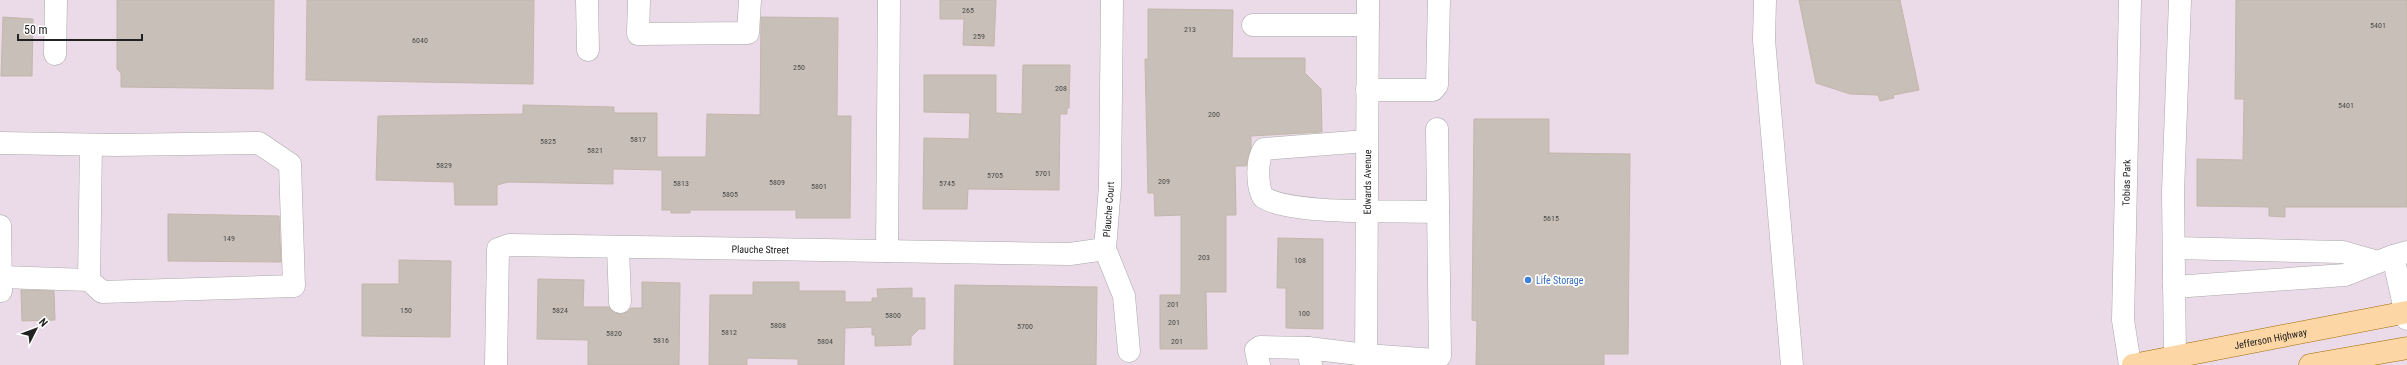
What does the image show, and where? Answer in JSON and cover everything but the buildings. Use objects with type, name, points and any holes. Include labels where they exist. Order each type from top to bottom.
[{"type":"main road","name":"Jefferson Highway","points":[[2133,365],[2407,315]]},
{"type":"main road","points":[[2310,365],[2347,361],[2407,348]]},
{"type":"street","points":[[56,0],[56,54]]},
{"type":"street","points":[[587,0],[588,50]]},
{"type":"street","points":[[639,0],[638,34],[748,33],[750,0]]},
{"type":"street","points":[[887,251],[889,0]]},
{"type":"street","name":"Plauche Court","points":[[887,251],[1070,254],[1105,249],[1110,186],[1112,0]]},
{"type":"street","name":"Edwards Avenue","points":[[1366,360],[1365,210],[1368,0]]},
{"type":"street","points":[[1367,90],[1433,90],[1435,88],[1437,85],[1439,0]]},
{"type":"street","points":[[1765,0],[1764,40],[1792,365]]},
{"type":"street","name":"Tobias Park","points":[[2130,0],[2123,320],[2130,365]]},
{"type":"street","points":[[2175,357],[2173,192],[2180,0]]},
{"type":"street","points":[[1253,24],[1368,25]]},
{"type":"street","points":[[1259,365],[1256,350],[1260,347],[1310,356],[1366,360],[1436,360],[1440,356],[1437,130]]},
{"type":"street","points":[[1366,141],[1269,147],[1264,149],[1260,155],[1260,191],[1262,198],[1270,202],[1304,207],[1438,212]]},
{"type":"street","points":[[0,144],[117,145],[259,143],[290,164],[294,286],[102,292],[89,280],[0,284],[0,226]]},
{"type":"street","points":[[89,280],[91,145]]},
{"type":"street","name":"Plauche Street","points":[[496,365],[498,249],[509,245],[887,251]]},
{"type":"street","points":[[618,247],[620,302]]},
{"type":"street","points":[[2174,248],[2343,252],[2393,257]]},
{"type":"street","points":[[1105,249],[1124,296],[1129,351]]},
{"type":"street","points":[[2174,287],[2345,275],[2393,257]]},
{"type":"street","points":[[2393,257],[2407,315]]},
{"type":"shaded area","points":[[0,0],[2407,0],[2407,365],[0,365]]},
{"type":"place","name":"Life Storage","points":[[1528,280]]}]
